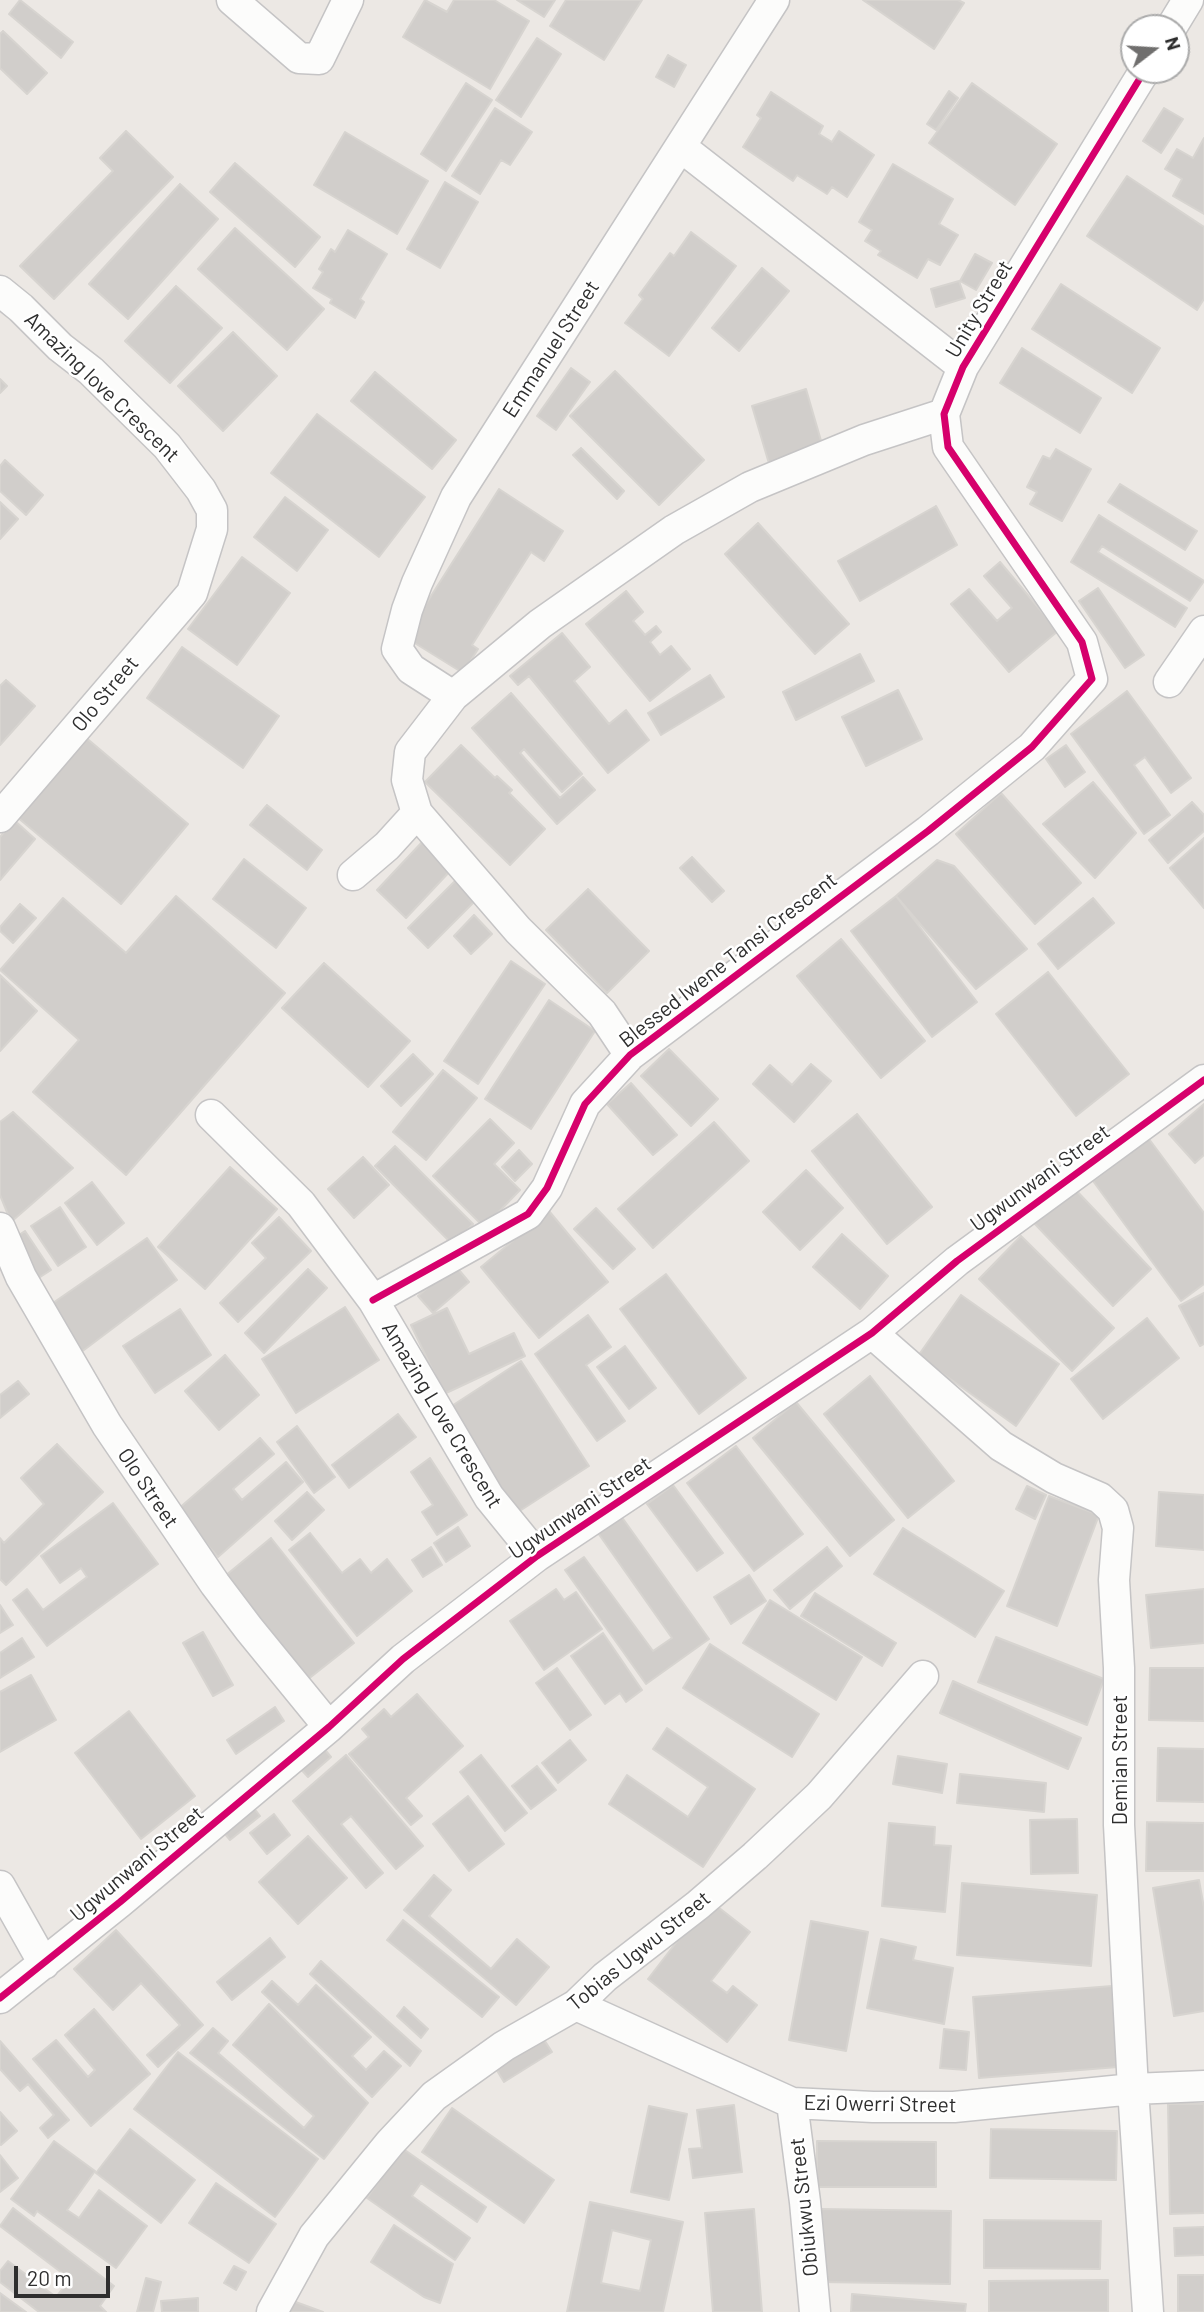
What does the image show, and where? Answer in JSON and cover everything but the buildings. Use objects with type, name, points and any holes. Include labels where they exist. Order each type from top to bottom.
[{"type":"street","points":[[232,0],[299,58],[319,59],[348,0]]},
{"type":"street","name":"Emmanuel Street","points":[[453,696],[411,669],[397,649],[417,583],[456,497],[774,0]]},
{"type":"street","name":"Unity Street","points":[[944,414],[963,367],[1136,84]]},
{"type":"street","points":[[681,147],[963,367]]},
{"type":"street","name":"Amazing love Crescent","points":[[0,291],[124,402],[167,446],[201,489],[212,510],[212,529],[201,566]]},
{"type":"street","points":[[630,1055],[602,1013],[518,930],[417,813],[407,780],[410,751],[453,696],[540,624],[674,530],[750,487],[864,440],[944,414]]},
{"type":"street","name":"Blessed Iwene Tansi Crescent","points":[[373,1300],[528,1214],[547,1188],[585,1104],[630,1055],[959,806],[1031,747],[1092,679],[1082,642],[948,447],[944,414]]},
{"type":"street","name":"Olo Street","points":[[0,817],[192,593],[201,566]]},
{"type":"street","points":[[1170,682],[1204,631]]},
{"type":"street","points":[[353,875],[387,846],[417,813]]},
{"type":"street","name":"Ugwunwani Street","points":[[0,1997],[44,1964],[329,1727],[403,1659],[537,1556],[872,1333],[957,1261],[1204,1080]]},
{"type":"street","name":"Amazing Love Crescent","points":[[211,1115],[301,1204],[373,1300],[489,1497],[537,1556]]},
{"type":"street","name":"Olo Street","points":[[0,1228],[21,1277],[107,1425],[215,1584],[329,1727]]},
{"type":"street","name":"Demian Street","points":[[872,1333],[1001,1446],[1054,1478],[1100,1497],[1113,1510],[1118,1528],[1114,1580],[1119,1668],[1119,1825],[1148,2312]]},
{"type":"street","name":"Tobias Ugwu Street","points":[[272,2312],[320,2227],[390,2143],[434,2096],[504,2046],[576,2005],[604,1977],[698,1905],[819,1796],[923,1676]]},
{"type":"street","points":[[0,1886],[44,1964]]},
{"type":"street","name":"Ezi Owerri Street","points":[[576,2005],[792,2103],[954,2107],[1204,2086]]},
{"type":"street","name":"Obiukwu Street","points":[[792,2103],[815,2312]]},
{"type":"cycle path","points":[[373,1300],[528,1214],[547,1188],[585,1104],[630,1055],[928,831],[1032,747],[1092,679],[1082,642],[948,447],[944,414],[963,367],[1136,84]]},
{"type":"cycle path","points":[[0,1998],[120,1902],[329,1727],[403,1659],[537,1556],[872,1333],[957,1261],[1204,1080]]}]
